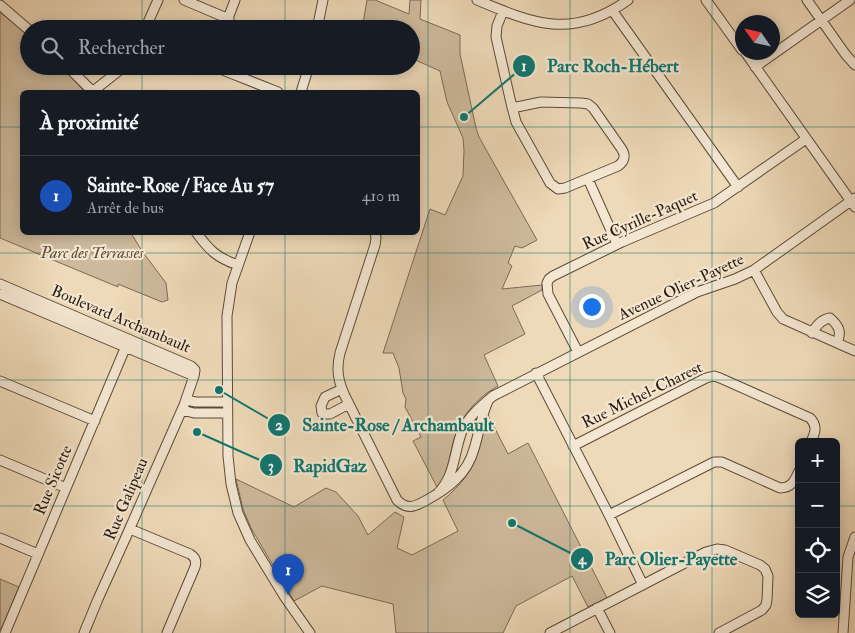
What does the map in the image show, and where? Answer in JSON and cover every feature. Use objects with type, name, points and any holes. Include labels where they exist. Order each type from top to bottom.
[{"type":"street","points":[[149,20],[158,0]]},
{"type":"street","points":[[184,0],[229,19],[235,0]]},
{"type":"street","points":[[319,20],[322,0]]},
{"type":"street","points":[[477,0],[524,19],[559,25],[599,17],[628,0]]},
{"type":"street","points":[[706,0],[735,39]]},
{"type":"street","points":[[806,0],[855,65]]},
{"type":"street","points":[[755,67],[850,0]]},
{"type":"street","points":[[0,5],[20,22]]},
{"type":"street","points":[[612,10],[738,187]]},
{"type":"street","points":[[503,11],[497,26],[496,36],[512,108],[520,131],[552,185],[562,189],[588,179],[620,164],[625,156],[622,148],[592,106],[588,104],[542,102],[512,108]]},
{"type":"street","points":[[750,60],[854,202]]},
{"type":"street","points":[[76,75],[90,90]]},
{"type":"street","points":[[95,90],[114,75]]},
{"type":"street","points":[[235,75],[273,90]]},
{"type":"street","points":[[302,90],[306,75]]},
{"type":"street","name":"Rue Cyrille-Paquet","points":[[578,352],[548,294],[548,281],[558,273],[617,244],[708,206],[806,138]]},
{"type":"street","points":[[588,179],[617,244]]},
{"type":"street","name":"Avenue Olier-Payette","points":[[438,493],[450,476],[460,437],[467,423],[488,400],[697,292],[735,279],[754,270],[854,202]]},
{"type":"street","points":[[199,235],[216,255],[238,265]]},
{"type":"street","points":[[249,235],[230,293],[227,316],[227,413],[233,496],[250,540],[279,589],[310,633]]},
{"type":"street","name":"Avenue Olier-Payette","points":[[376,235],[375,245],[339,358],[338,374],[349,404],[397,500],[408,507],[412,507],[438,493],[461,475],[469,463],[488,400]]},
{"type":"street","points":[[754,270],[781,318],[786,322],[855,351]]},
{"type":"street","name":"Boulevard Archambault","points":[[0,284],[31,302],[127,343],[192,366],[195,370],[194,376]]},
{"type":"street","name":"Boulevard Archambault","points":[[0,294],[31,302]]},
{"type":"street","points":[[812,332],[818,324],[830,318],[840,332],[837,343]]},
{"type":"street","name":"Rue Sicotte","points":[[5,633],[127,343]]},
{"type":"street","points":[[536,374],[643,585]]},
{"type":"street","name":"Rue Galipeau","points":[[84,633],[182,410],[194,376]]},
{"type":"street","name":"Rue Michel-Charest","points":[[573,446],[706,378],[714,376],[810,418],[816,429],[813,438]]},
{"type":"street","points":[[0,381],[95,421]]},
{"type":"street","points":[[342,389],[325,397],[321,406],[322,413],[330,414],[349,404]]},
{"type":"street","points":[[186,400],[196,402],[227,402]]},
{"type":"street","points":[[182,410],[194,413],[227,413]]},
{"type":"street","points":[[0,460],[66,488]]},
{"type":"street","points":[[609,515],[714,462],[722,462],[780,488],[790,486],[795,479]]},
{"type":"street","points":[[130,529],[194,557],[195,567],[167,633]]},
{"type":"street","points":[[843,633],[848,556],[855,537]]},
{"type":"street","points":[[0,538],[38,554]]},
{"type":"street","points":[[550,633],[706,552],[717,549],[725,550],[763,567],[768,576],[765,607],[757,614],[719,633]]},
{"type":"street","points":[[597,608],[610,633]]},
{"type":"green space","points":[[367,0],[375,0],[409,14],[410,0],[421,0],[420,19],[460,35],[460,54],[479,137],[537,240],[522,248],[515,246],[508,263],[512,266],[502,289],[542,285],[542,290],[512,306],[525,334],[484,355],[498,386],[476,403],[459,425],[446,472],[437,487],[413,441],[421,437],[405,407],[406,399],[403,393],[399,368],[393,353],[383,353],[430,209],[445,215],[463,176],[463,138],[447,102],[440,71],[420,62],[420,20],[364,20]]},
{"type":"green space","name":"Parc des Terrasses","points":[[0,12],[20,29],[20,75],[69,75],[83,90],[20,90],[20,235],[132,235],[166,283],[168,300],[162,302],[118,284],[118,287],[0,238]]},
{"type":"green space","points":[[488,415],[508,454],[528,443],[607,598],[588,607],[572,576],[516,606],[503,633],[396,633],[393,604],[322,586],[294,601],[251,528],[243,509],[236,479],[294,507],[326,488],[336,492],[358,516],[368,535],[395,512],[404,517],[397,548],[412,555],[458,531],[443,500],[460,484],[473,464]]},
{"type":"green space","points":[[0,579],[19,587],[0,632]]},
{"type":"place","name":"Parc Roch-Hébert","points":[[464,117]]},
{"type":"place","name":"Sainte-Rose / Archambault","points":[[219,390]]},
{"type":"place","name":"RapidGaz","points":[[197,432]]},
{"type":"place","name":"Parc Olier-Payette","points":[[512,523]]},
{"type":"place","name":"Sainte-Rose / Face Au 57","points":[[288,595]]}]
